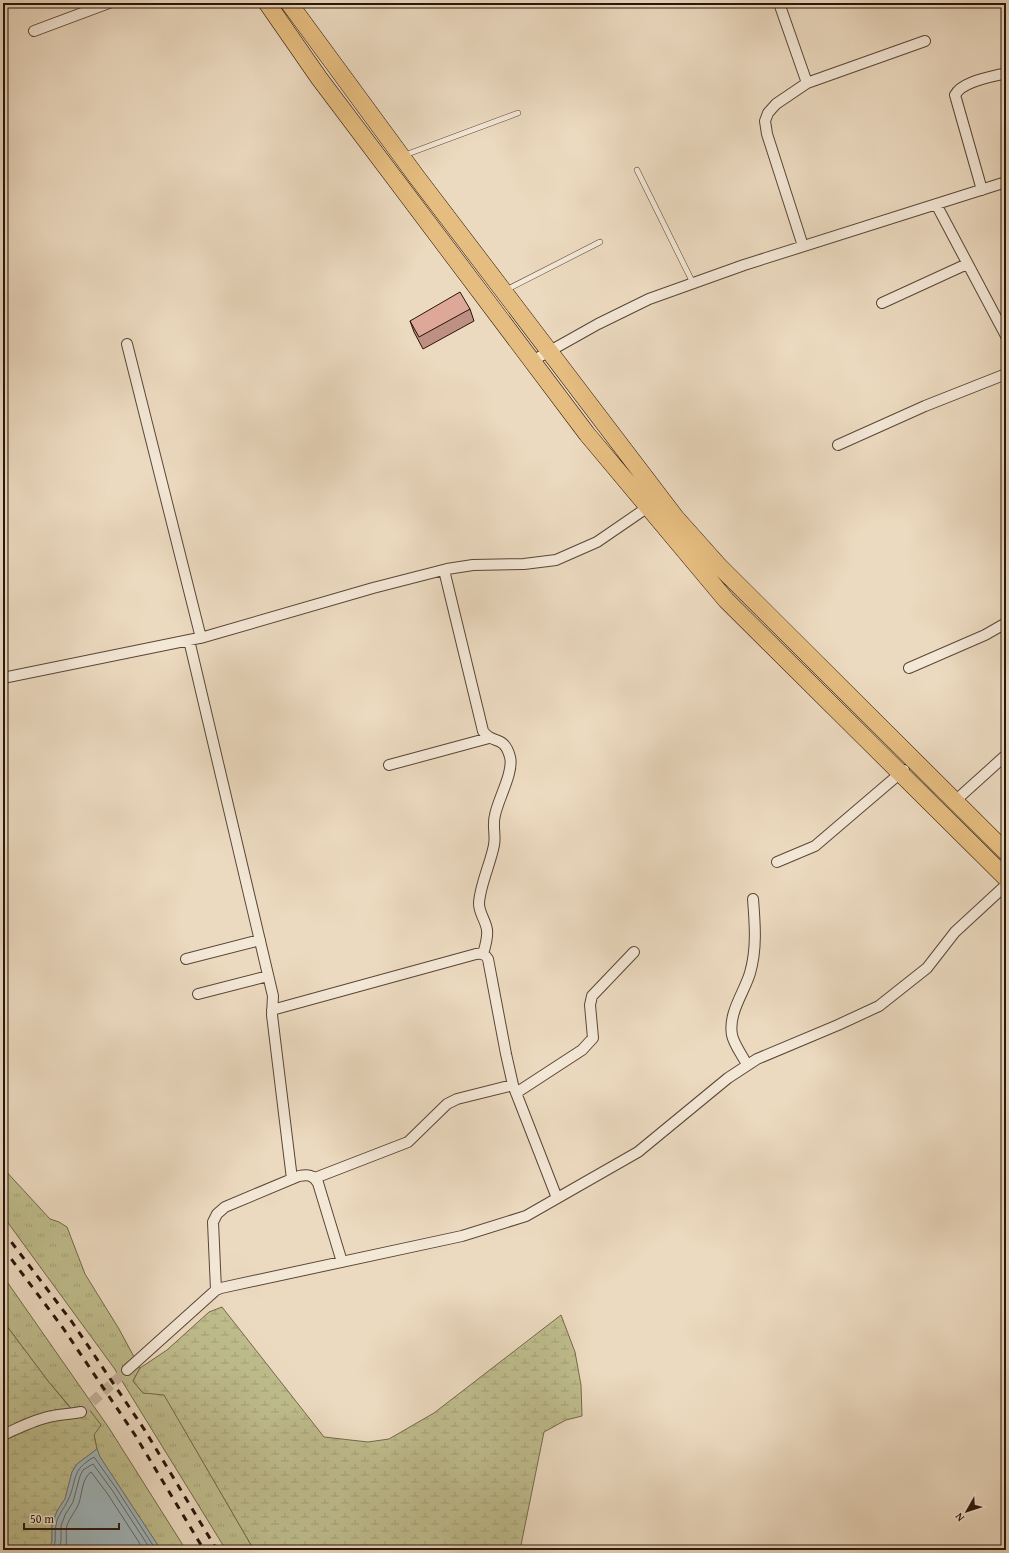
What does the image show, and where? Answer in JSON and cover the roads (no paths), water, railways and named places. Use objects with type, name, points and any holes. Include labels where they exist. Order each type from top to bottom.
[{"type":"highway","points":[[267,3],[319,78],[587,434],[654,502],[676,518],[718,565],[1006,852]]},
{"type":"highway","points":[[289,3],[401,156],[549,352],[654,502],[726,600],[1006,878]]},
{"type":"street","points":[[34,31],[109,3]]},
{"type":"street","points":[[779,3],[807,84]]},
{"type":"street","points":[[803,246],[767,134],[765,121],[768,113],[776,104],[807,84],[925,41]]},
{"type":"street","points":[[982,190],[955,95],[958,90],[964,86],[1006,73]]},
{"type":"street","points":[[532,361],[598,324],[649,299],[803,246],[1006,182]]},
{"type":"street","points":[[936,204],[1006,336]]},
{"type":"street","points":[[882,303],[967,264]]},
{"type":"street","points":[[127,344],[201,638]]},
{"type":"street","points":[[838,444],[925,406],[1006,374]]},
{"type":"street","points":[[3,678],[201,638],[373,588],[444,570],[473,565],[524,564],[556,560],[597,542],[654,502]]},
{"type":"street","points":[[444,570],[483,731],[489,738]]},
{"type":"street","points":[[909,668],[985,635],[1006,623]]},
{"type":"street","points":[[189,640],[273,996],[272,1010],[292,1179]]},
{"type":"street","points":[[389,765],[489,738],[500,740],[504,743],[511,758],[510,769],[494,817],[495,841],[479,904],[487,930],[483,954]]},
{"type":"street","points":[[954,801],[1006,755]]},
{"type":"street","points":[[777,862],[815,846],[914,761]]},
{"type":"street","points":[[127,1370],[216,1290],[221,1288],[476,1231],[526,1216],[638,1152],[728,1078],[757,1059],[879,1006],[927,968],[955,932],[1006,885]]},
{"type":"street","points":[[747,1065],[732,1036],[732,1024],[734,1012],[750,974],[754,953],[756,934],[753,899]]},
{"type":"street","points":[[186,960],[260,940]]},
{"type":"street","points":[[315,1178],[408,1142],[447,1104],[457,1099],[515,1089],[582,1050],[593,1038],[590,1005],[592,996],[634,952]]},
{"type":"street","points":[[272,1010],[476,954],[483,954],[488,959],[506,1054],[515,1089],[557,1198]]},
{"type":"street","points":[[198,994],[268,976]]},
{"type":"street","points":[[216,1290],[213,1222],[217,1214],[225,1207],[306,1174],[315,1178],[318,1183],[342,1262]]},
{"type":"street","points":[[3,1435],[38,1420],[52,1416],[81,1412]]},
{"type":"lane","points":[[401,156],[518,113]]},
{"type":"lane","points":[[637,170],[693,283]]},
{"type":"lane","points":[[504,291],[600,242]]},
{"type":"water","points":[[97,1449],[100,1457],[161,1550],[49,1550],[52,1541],[52,1525],[57,1511],[65,1499],[72,1472],[77,1464]]},
{"type":"tunnel","points":[[81,1412],[127,1370]]},
{"type":"railway","points":[[3,1231],[72,1322],[144,1429],[217,1550]]},
{"type":"railway","points":[[3,1248],[63,1328],[135,1435],[204,1550]]}]
